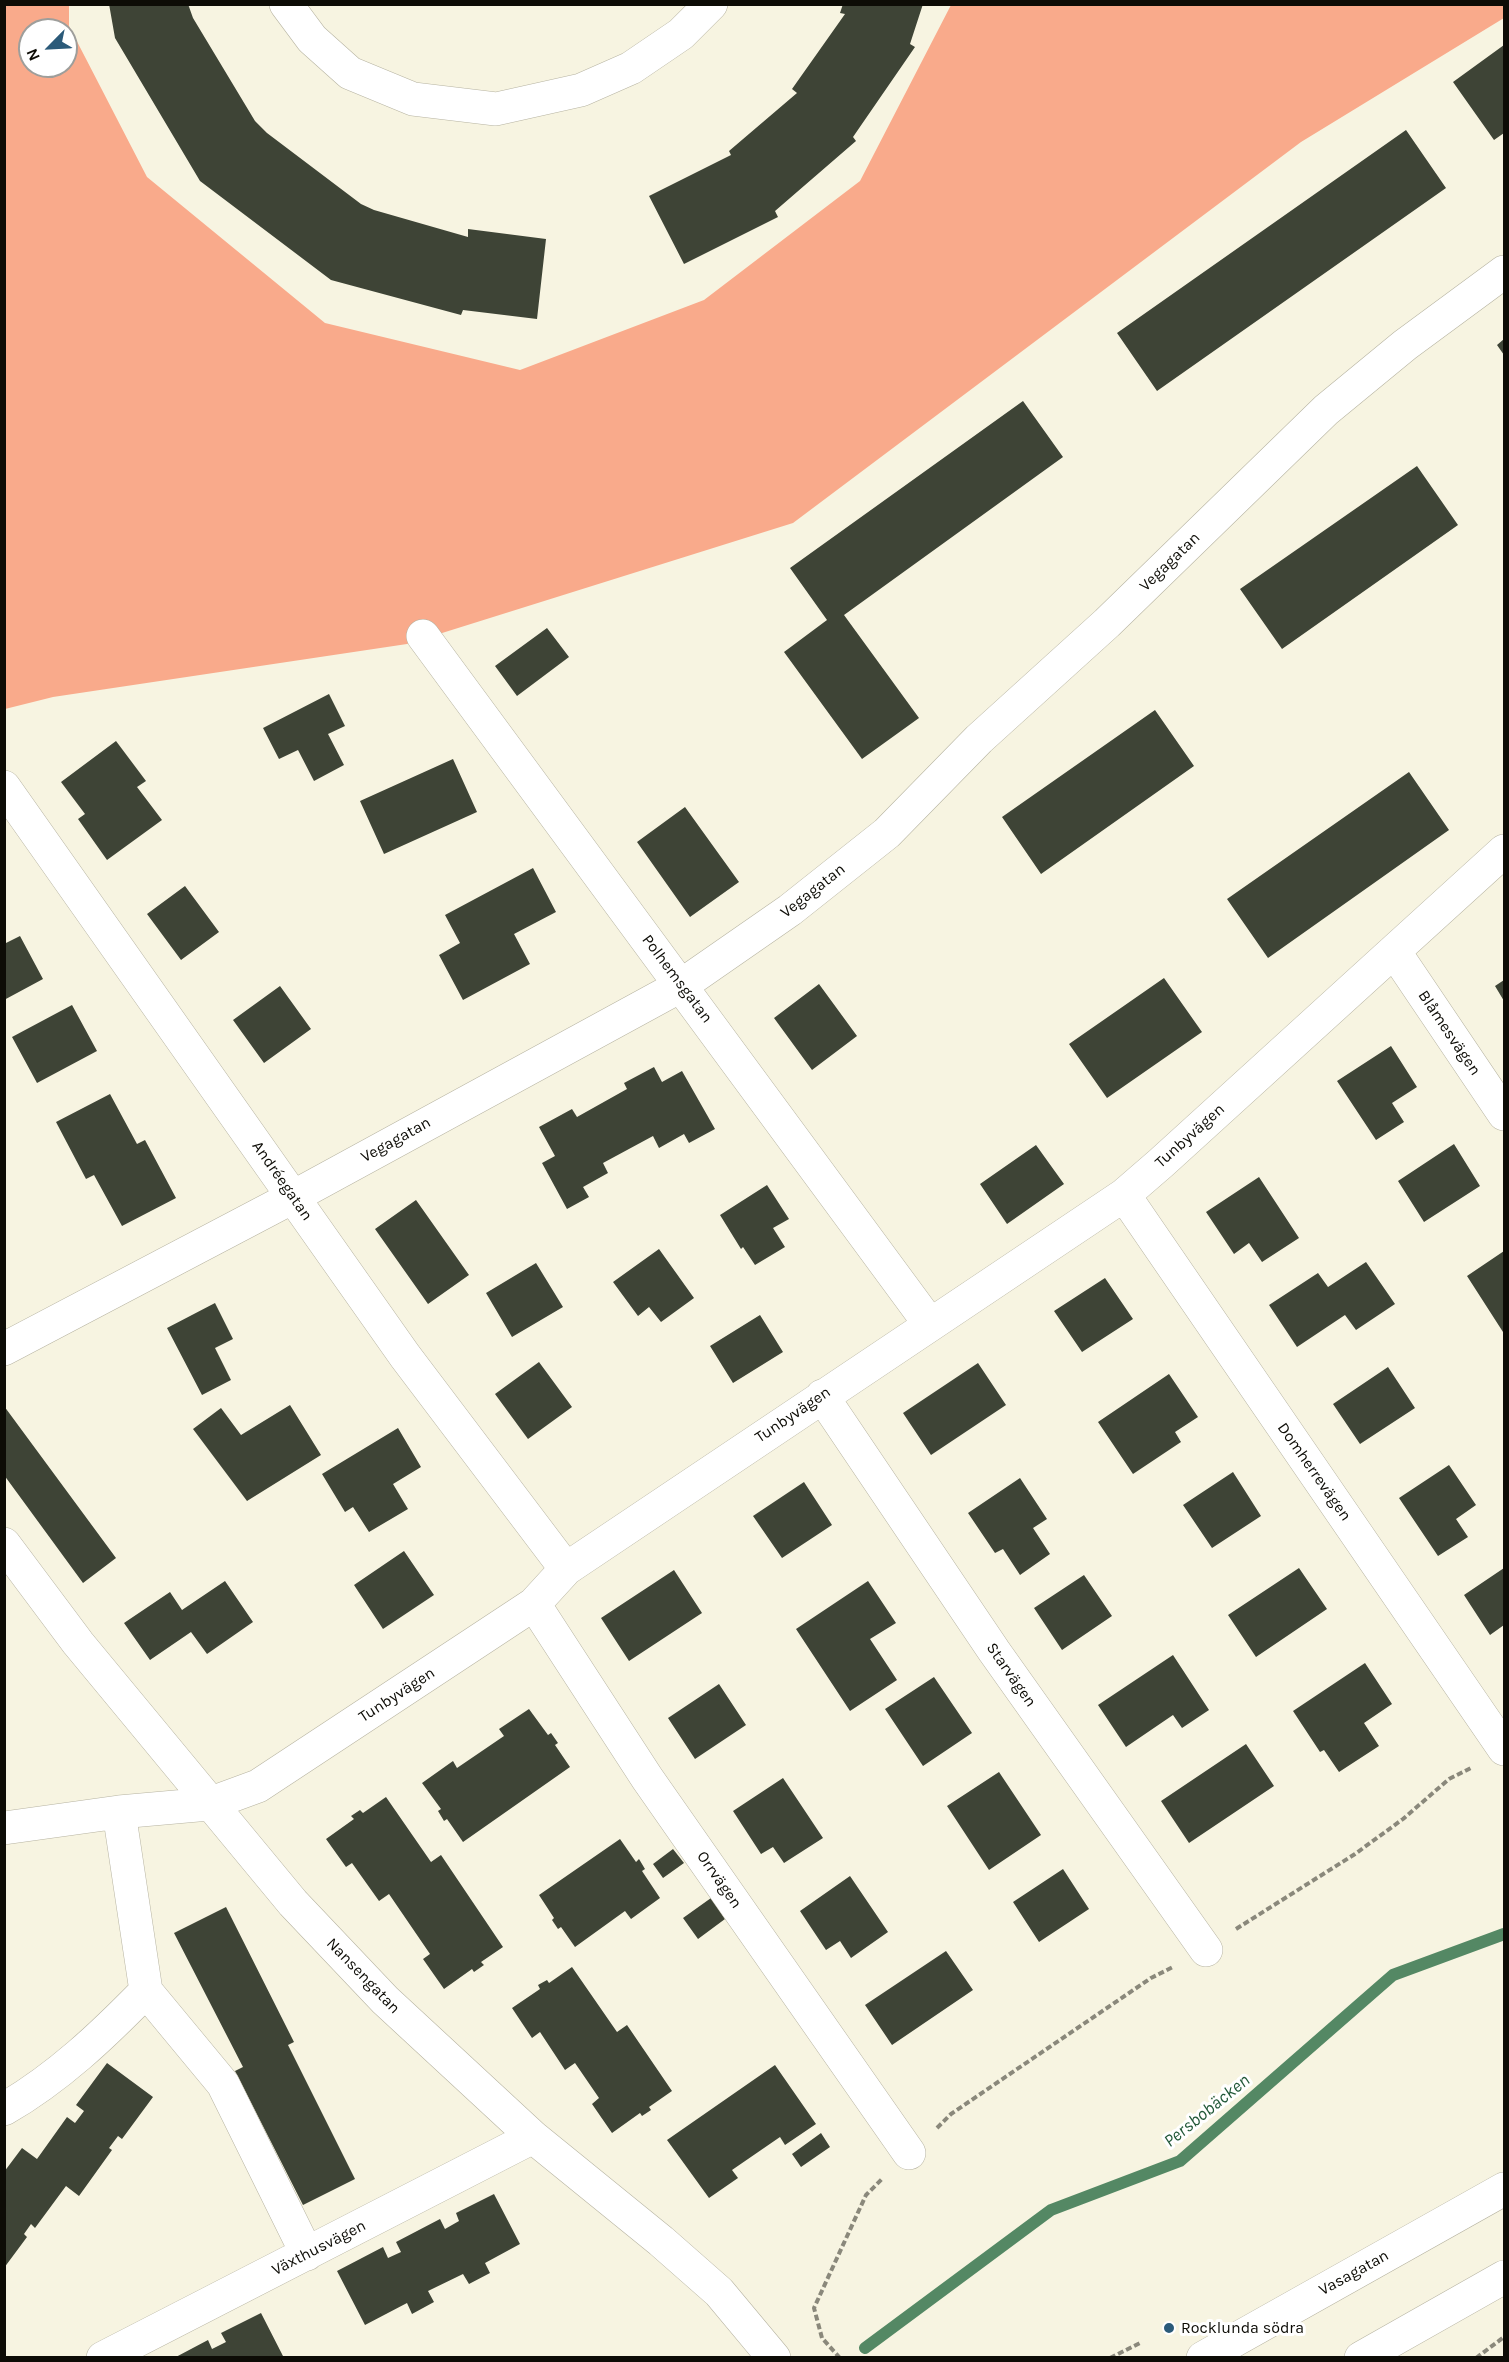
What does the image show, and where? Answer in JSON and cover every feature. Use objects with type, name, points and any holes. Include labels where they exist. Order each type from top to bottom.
[{"type":"street","points":[[286,4],[312,39],[351,73],[413,99],[496,109],[581,90],[631,68],[681,34],[711,4]]},
{"type":"street","name":"Vegagatan","points":[[4,1349],[293,1197],[682,985],[790,910],[887,833],[979,739],[1107,623],[1326,410],[1405,345],[1504,272]]},
{"type":"street","name":"Polhemsgatan","points":[[423,636],[929,1323]]},
{"type":"street","name":"Andréegatan","points":[[4,787],[405,1356],[566,1569]]},
{"type":"street","name":"Tunbyvägen","points":[[4,1828],[118,1812],[209,1804],[258,1786],[534,1604],[566,1569],[929,1323],[1124,1195],[1170,1156],[1504,851]]},
{"type":"street","name":"Blåmesvägen","points":[[1394,951],[1504,1114]]},
{"type":"street","name":"Domherrevägen","points":[[1124,1195],[1504,1749]]},
{"type":"street","name":"Starvägen","points":[[822,1396],[994,1651],[1206,1950]]},
{"type":"street","name":"Nansengatan","points":[[4,1544],[78,1642],[293,1904],[385,2000],[533,2137],[661,2241],[719,2292],[774,2358]]},
{"type":"street","name":"Orrvägen","points":[[534,1604],[647,1778],[909,2153]]},
{"type":"street","points":[[118,1812],[146,1991],[223,2084],[307,2254]]},
{"type":"street","points":[[4,2109],[34,2092],[106,2033],[146,1991]]},
{"type":"street","name":"Växthusvägen","points":[[103,2358],[533,2137]]},
{"type":"street","name":"Vasagatan","points":[[1203,2358],[1504,2189]]},
{"type":"street","points":[[1361,2358],[1504,2277]]},
{"type":"path","points":[[840,2358],[822,2338],[814,2308],[866,2194],[909,2153],[951,2114],[1151,1978],[1206,1950],[1253,1916],[1355,1854],[1449,1779],[1476,1765]]},
{"type":"path","points":[[1476,2358],[1504,2337]]},
{"type":"path","points":[[1110,2358],[1140,2343]]},
{"type":"shaded area","points":[[1504,4],[1504,18],[1301,142],[793,523],[407,644],[53,697],[5,709],[4,5],[69,5],[69,18],[18,18],[18,78],[78,78],[78,43],[147,177],[325,323],[520,370],[704,300],[860,181],[951,5]]},
{"type":"building","points":[[109,4],[188,4],[193,18],[255,121],[267,133],[361,204],[374,210],[468,237],[468,229],[546,239],[537,319],[463,310],[461,315],[331,280],[200,181],[115,38]]},
{"type":"building","points":[[843,4],[923,4],[910,44],[915,47],[853,137],[856,141],[775,211],[778,217],[684,264],[649,196],[731,155],[729,151],[797,93],[792,89],[845,14],[840,13]]},
{"type":"building","points":[[1504,45],[1504,133],[1494,140],[1453,82]]},
{"type":"building","points":[[1406,130],[1446,188],[1157,391],[1117,333]]},
{"type":"building","points":[[1504,339],[1504,355],[1497,345]]},
{"type":"building","points":[[1023,401],[1063,457],[844,615],[919,718],[862,759],[784,652],[827,620],[790,568]]},
{"type":"building","points":[[1417,466],[1458,525],[1282,649],[1240,589]]},
{"type":"building","points":[[547,628],[569,657],[517,696],[495,666]]},
{"type":"building","points":[[329,694],[345,726],[328,734],[344,765],[314,781],[298,750],[279,759],[263,728]]},
{"type":"building","points":[[1155,710],[1194,766],[1041,874],[1002,817]]},
{"type":"building","points":[[116,741],[146,781],[137,787],[162,820],[107,860],[78,819],[85,814],[61,782]]},
{"type":"building","points":[[453,759],[477,812],[384,854],[360,801]]},
{"type":"building","points":[[1409,772],[1449,830],[1268,958],[1227,899]]},
{"type":"building","points":[[685,807],[739,882],[690,917],[637,842]]},
{"type":"building","points":[[533,868],[556,912],[514,934],[530,964],[463,1000],[439,955],[460,943],[445,915]]},
{"type":"building","points":[[185,886],[219,932],[181,960],[147,914]]},
{"type":"building","points":[[20,936],[43,979],[4,1000],[4,944]]},
{"type":"building","points":[[1164,978],[1202,1032],[1107,1098],[1069,1044]]},
{"type":"building","points":[[1504,980],[1504,1001],[1495,986]]},
{"type":"building","points":[[819,984],[857,1036],[812,1070],[774,1018]]},
{"type":"building","points":[[280,986],[311,1029],[264,1063],[233,1020]]},
{"type":"building","points":[[72,1005],[97,1051],[37,1083],[12,1037]]},
{"type":"building","points":[[1391,1046],[1417,1087],[1392,1103],[1404,1122],[1376,1140],[1337,1081]]},
{"type":"building","points":[[654,1067],[662,1082],[682,1071],[715,1129],[689,1143],[684,1134],[659,1148],[653,1136],[603,1163],[608,1173],[583,1187],[589,1197],[567,1209],[542,1163],[555,1156],[539,1127],[572,1109],[577,1117],[627,1089],[624,1083]]},
{"type":"building","points":[[110,1094],[137,1144],[145,1140],[176,1198],[122,1226],[94,1175],[86,1179],[56,1122]]},
{"type":"building","points":[[1454,1144],[1480,1186],[1424,1222],[1398,1181]]},
{"type":"building","points":[[1036,1145],[1064,1184],[1007,1224],[980,1184]]},
{"type":"building","points":[[1259,1177],[1299,1238],[1262,1262],[1249,1243],[1234,1254],[1206,1212]]},
{"type":"building","points":[[767,1185],[789,1219],[773,1228],[785,1247],[755,1265],[743,1247],[741,1249],[720,1215]]},
{"type":"building","points":[[416,1200],[469,1275],[428,1304],[375,1229]]},
{"type":"building","points":[[659,1249],[694,1298],[661,1322],[649,1307],[638,1316],[613,1282]]},
{"type":"building","points":[[1504,1251],[1504,1331],[1503,1332],[1467,1276]]},
{"type":"building","points":[[1366,1262],[1395,1304],[1356,1330],[1345,1315],[1297,1347],[1269,1305],[1318,1273],[1328,1287]]},
{"type":"building","points":[[536,1263],[563,1307],[512,1337],[486,1293]]},
{"type":"building","points":[[1105,1278],[1133,1319],[1082,1352],[1054,1311]]},
{"type":"building","points":[[215,1303],[233,1339],[215,1348],[231,1380],[202,1395],[167,1328]]},
{"type":"building","points":[[760,1315],[783,1352],[733,1383],[710,1346]]},
{"type":"building","points":[[539,1362],[572,1407],[528,1439],[495,1394]]},
{"type":"building","points":[[978,1363],[1006,1405],[931,1455],[903,1413]]},
{"type":"building","points":[[1388,1367],[1415,1408],[1360,1444],[1333,1404]]},
{"type":"building","points":[[1169,1374],[1198,1417],[1175,1432],[1181,1442],[1133,1474],[1098,1422]]},
{"type":"building","points":[[290,1405],[321,1455],[247,1501],[193,1429],[221,1408],[241,1435]]},
{"type":"building","points":[[4,1406],[116,1558],[83,1583],[4,1475]]},
{"type":"building","points":[[398,1428],[421,1467],[393,1484],[408,1509],[369,1532],[353,1507],[345,1512],[322,1474]]},
{"type":"building","points":[[1449,1465],[1476,1505],[1456,1519],[1468,1537],[1438,1556],[1399,1498]]},
{"type":"building","points":[[1233,1472],[1261,1516],[1212,1548],[1183,1505]]},
{"type":"building","points":[[1020,1478],[1047,1519],[1033,1528],[1050,1554],[1020,1575],[1003,1549],[995,1553],[968,1513]]},
{"type":"building","points":[[804,1482],[832,1525],[782,1558],[753,1516]]},
{"type":"building","points":[[404,1551],[434,1595],[383,1629],[354,1585]]},
{"type":"building","points":[[1299,1568],[1327,1609],[1256,1657],[1228,1615]]},
{"type":"building","points":[[1504,1568],[1504,1625],[1490,1635],[1464,1595]]},
{"type":"building","points":[[674,1570],[702,1613],[629,1661],[601,1618]]},
{"type":"building","points":[[1084,1575],[1112,1616],[1062,1650],[1034,1608]]},
{"type":"building","points":[[225,1581],[253,1622],[207,1654],[191,1632],[150,1660],[124,1623],[170,1592],[182,1610]]},
{"type":"building","points":[[868,1581],[896,1623],[870,1639],[897,1680],[850,1711],[796,1629]]},
{"type":"building","points":[[1173,1655],[1209,1710],[1182,1728],[1173,1715],[1126,1747],[1098,1705]]},
{"type":"building","points":[[1365,1663],[1392,1704],[1364,1723],[1379,1746],[1339,1772],[1324,1750],[1320,1752],[1293,1711]]},
{"type":"building","points":[[934,1677],[972,1733],[923,1766],[885,1709]]},
{"type":"building","points":[[719,1684],[746,1725],[695,1759],[668,1718]]},
{"type":"building","points":[[529,1709],[548,1735],[551,1733],[558,1743],[555,1745],[570,1767],[463,1842],[447,1819],[444,1821],[438,1811],[441,1809],[422,1783],[453,1761],[457,1768],[504,1736],[499,1729]]},
{"type":"building","points":[[1246,1744],[1274,1786],[1189,1843],[1161,1801]]},
{"type":"building","points":[[999,1772],[1041,1835],[989,1870],[947,1806]]},
{"type":"building","points":[[783,1778],[823,1838],[784,1863],[773,1847],[761,1854],[733,1811]]},
{"type":"building","points":[[386,1797],[431,1862],[441,1855],[503,1947],[481,1962],[484,1965],[474,1972],[472,1969],[444,1989],[423,1959],[430,1954],[389,1894],[379,1901],[352,1863],[346,1867],[326,1839],[354,1819],[351,1816],[360,1810],[363,1813]]},
{"type":"building","points":[[620,1839],[636,1862],[639,1859],[645,1869],[642,1871],[660,1898],[631,1919],[625,1911],[575,1947],[561,1927],[558,1929],[552,1920],[554,1918],[539,1895]]},
{"type":"building","points":[[673,1849],[684,1863],[663,1878],[653,1864]]},
{"type":"building","points":[[1063,1869],[1089,1909],[1039,1942],[1013,1902]]},
{"type":"building","points":[[850,1876],[888,1932],[851,1958],[840,1941],[826,1950],[800,1911]]},
{"type":"building","points":[[711,1898],[725,1919],[698,1939],[683,1918]]},
{"type":"building","points":[[226,1907],[294,2042],[288,2045],[355,2179],[303,2205],[235,2071],[243,2067],[174,1933]]},
{"type":"building","points":[[946,1951],[973,1990],[892,2045],[865,2005]]},
{"type":"building","points":[[572,1967],[617,2032],[627,2025],[672,2091],[649,2107],[651,2110],[642,2116],[640,2113],[612,2133],[592,2104],[599,2098],[575,2063],[565,2070],[540,2032],[532,2038],[512,2008],[540,1989],[538,1985],[547,1980],[549,1983]]},
{"type":"building","points":[[107,2063],[153,2097],[122,2139],[118,2136],[109,2148],[112,2150],[79,2196],[66,2186],[35,2228],[31,2224],[24,2234],[27,2237],[4,2268],[4,2172],[22,2148],[37,2159],[67,2117],[75,2123],[84,2111],[76,2105]]},
{"type":"building","points":[[775,2065],[816,2124],[785,2145],[780,2137],[732,2170],[738,2178],[709,2198],[667,2140]]},
{"type":"building","points":[[821,2133],[830,2147],[801,2167],[792,2154]]},
{"type":"building","points":[[494,2194],[520,2244],[485,2263],[490,2273],[469,2284],[463,2274],[428,2291],[434,2302],[412,2314],[407,2303],[365,2325],[337,2271],[383,2247],[388,2258],[401,2252],[396,2242],[440,2219],[445,2229],[459,2221],[456,2213]]},
{"type":"building","points":[[261,2313],[284,2358],[174,2358],[208,2340],[212,2349],[226,2342],[221,2333]]},
{"type":"waterway","name":"Persbobäcken","points":[[865,2348],[1051,2210],[1180,2161],[1393,1975],[1504,1934]]},
{"type":"place","name":"Rocklunda södra","points":[[1169,2328]]}]
